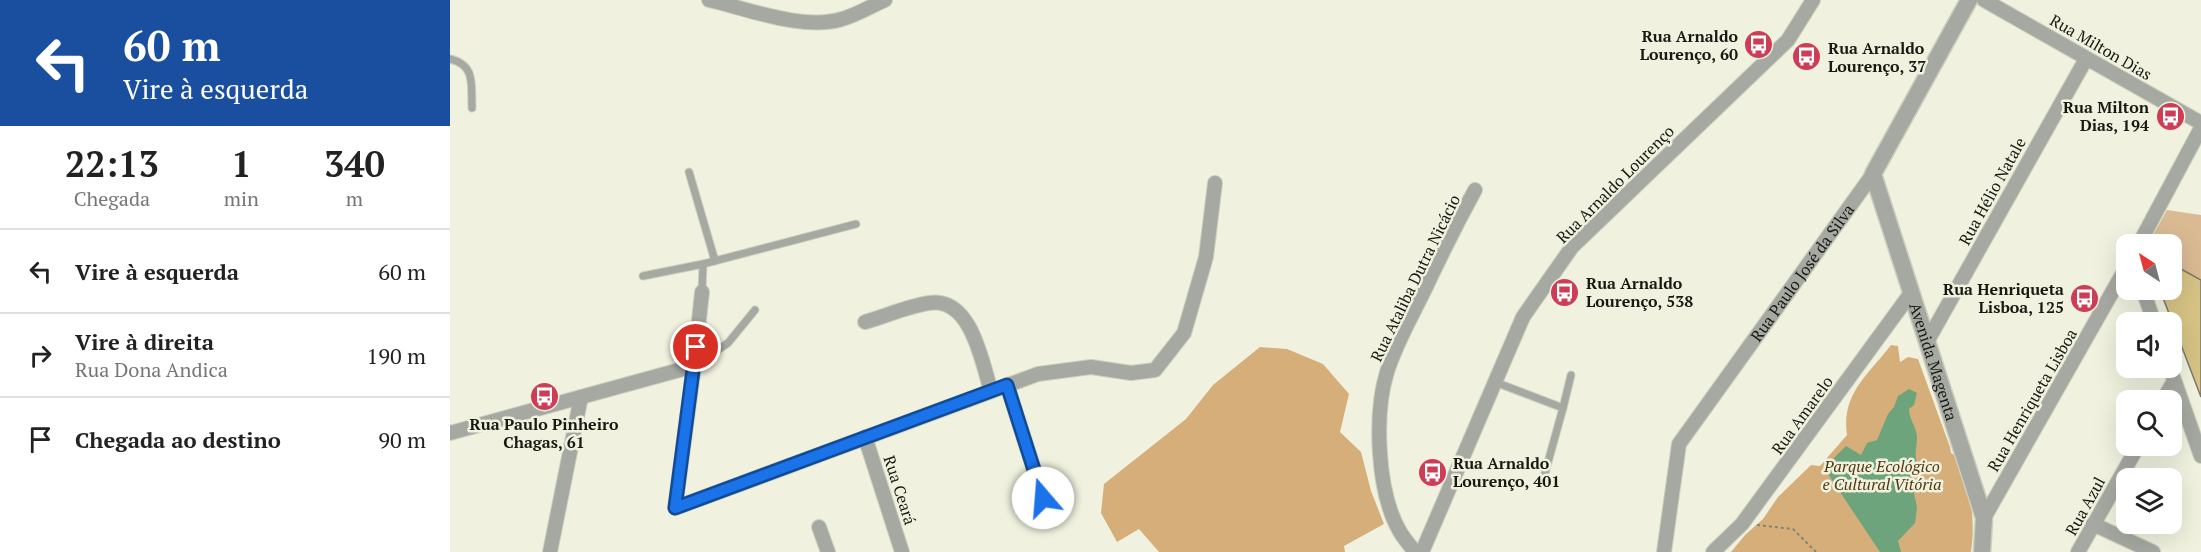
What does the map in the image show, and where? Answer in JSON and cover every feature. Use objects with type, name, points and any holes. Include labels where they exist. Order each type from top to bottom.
[{"type":"street","points":[[710,0],[782,18],[821,23],[842,19],[885,0]]},
{"type":"street","name":"Rua Arnaldo Lourenço","points":[[1422,552],[1523,318],[1572,247],[1788,40],[1813,0]]},
{"type":"street","name":"Rua Paulo José da Silva","points":[[1664,552],[1679,444],[1873,174],[1969,0]]},
{"type":"street","name":"Rua Milton Dias","points":[[1984,0],[2201,123]]},
{"type":"street","name":"Rua Hélio Natale","points":[[1928,340],[2086,59]]},
{"type":"street","points":[[2144,234],[2201,128]]},
{"type":"street","name":"Avenida Magenta","points":[[1873,174],[1984,518],[1982,552]]},
{"type":"street","points":[[702,292],[675,508],[1038,374],[1091,367],[1131,373],[1155,370],[1184,333],[1206,257],[1215,183]]},
{"type":"street","name":"Rua Ataliba Dutra Nicácio","points":[[1415,552],[1399,529],[1387,497],[1382,468],[1380,418],[1387,374],[1404,332],[1449,237],[1475,190]]},
{"type":"street","name":"Rua Henriqueta Lisboa","points":[[1984,518],[2116,285]]},
{"type":"street","name":"Rua Amarelo","points":[[1713,552],[1742,524],[1911,292]]},
{"type":"street","points":[[865,322],[930,302],[948,306],[965,319],[973,334],[991,391]]},
{"type":"street","points":[[450,434],[694,366]]},
{"type":"street","points":[[2173,378],[2201,456]]},
{"type":"street","points":[[1007,385],[1050,520]]},
{"type":"street","points":[[550,552],[581,398]]},
{"type":"street","name":"Rua Ceará","points":[[865,437],[902,552]]},
{"type":"street","name":"Rua Azul","points":[[2078,552],[2132,456]]},
{"type":"street","points":[[2094,524],[2153,552]]},
{"type":"street","points":[[819,527],[828,552]]},
{"type":"lane","points":[[450,59],[462,62],[467,67],[470,76],[472,108]]},
{"type":"lane","points":[[689,172],[715,261]]},
{"type":"lane","points":[[643,276],[703,264],[856,224]]},
{"type":"lane","points":[[702,292],[703,264]]},
{"type":"lane","points":[[694,366],[728,343],[755,310]]},
{"type":"lane","points":[[1545,473],[1571,375]]},
{"type":"lane","points":[[1495,382],[1563,408]]},
{"type":"path","points":[[1742,524],[1792,529],[1804,538],[1816,552]]},
{"type":"shaded area","points":[[2167,210],[2201,215],[2201,280],[2182,270],[2182,234],[2154,234]]},
{"type":"shaded area","points":[[1909,389],[1917,393],[1914,405],[1909,409],[1917,438],[1917,463],[1910,476],[1917,507],[1915,523],[1898,541],[1901,552],[1880,552],[1824,468],[1846,446],[1861,455],[1867,443],[1877,440],[1898,396]]},
{"type":"green space","name":"Parque Ecológico e Cultural Vitória","points":[[1891,345],[1898,346],[1900,362],[1908,357],[1918,359],[1951,453],[1959,458],[1971,504],[1973,527],[1971,552],[1731,552],[1763,519],[1778,497],[1811,465],[1820,466],[1847,435],[1846,421],[1852,396],[1865,376]]},
{"type":"green space","points":[[1260,347],[1287,349],[1323,364],[1349,394],[1340,432],[1361,452],[1371,491],[1384,524],[1344,546],[1345,552],[1159,552],[1139,529],[1117,542],[1101,513],[1104,484],[1186,419],[1213,385]]},
{"type":"building","points":[[2182,270],[2201,280],[2201,397],[2182,347],[2182,312],[2168,312],[2164,300],[2182,300]]},
{"type":"place","name":"Rua Arnaldo Lourenço, 60","points":[[1759,45]]},
{"type":"place","name":"Rua Arnaldo Lourenço, 37","points":[[1807,57]]},
{"type":"place","name":"Rua Milton Dias, 194","points":[[2170,116]]},
{"type":"place","name":"Rua Arnaldo Lourenço, 538","points":[[1565,292]]},
{"type":"place","name":"Rua Henriqueta Lisboa, 125","points":[[2085,298]]},
{"type":"place","name":"Rua Paulo Pinheiro Chagas, 61","points":[[544,396]]},
{"type":"place","name":"Rua Arnaldo Lourenço, 401","points":[[1432,472]]},
{"type":"route","points":[[696,347],[675,508],[1007,385],[1043,498]]}]
